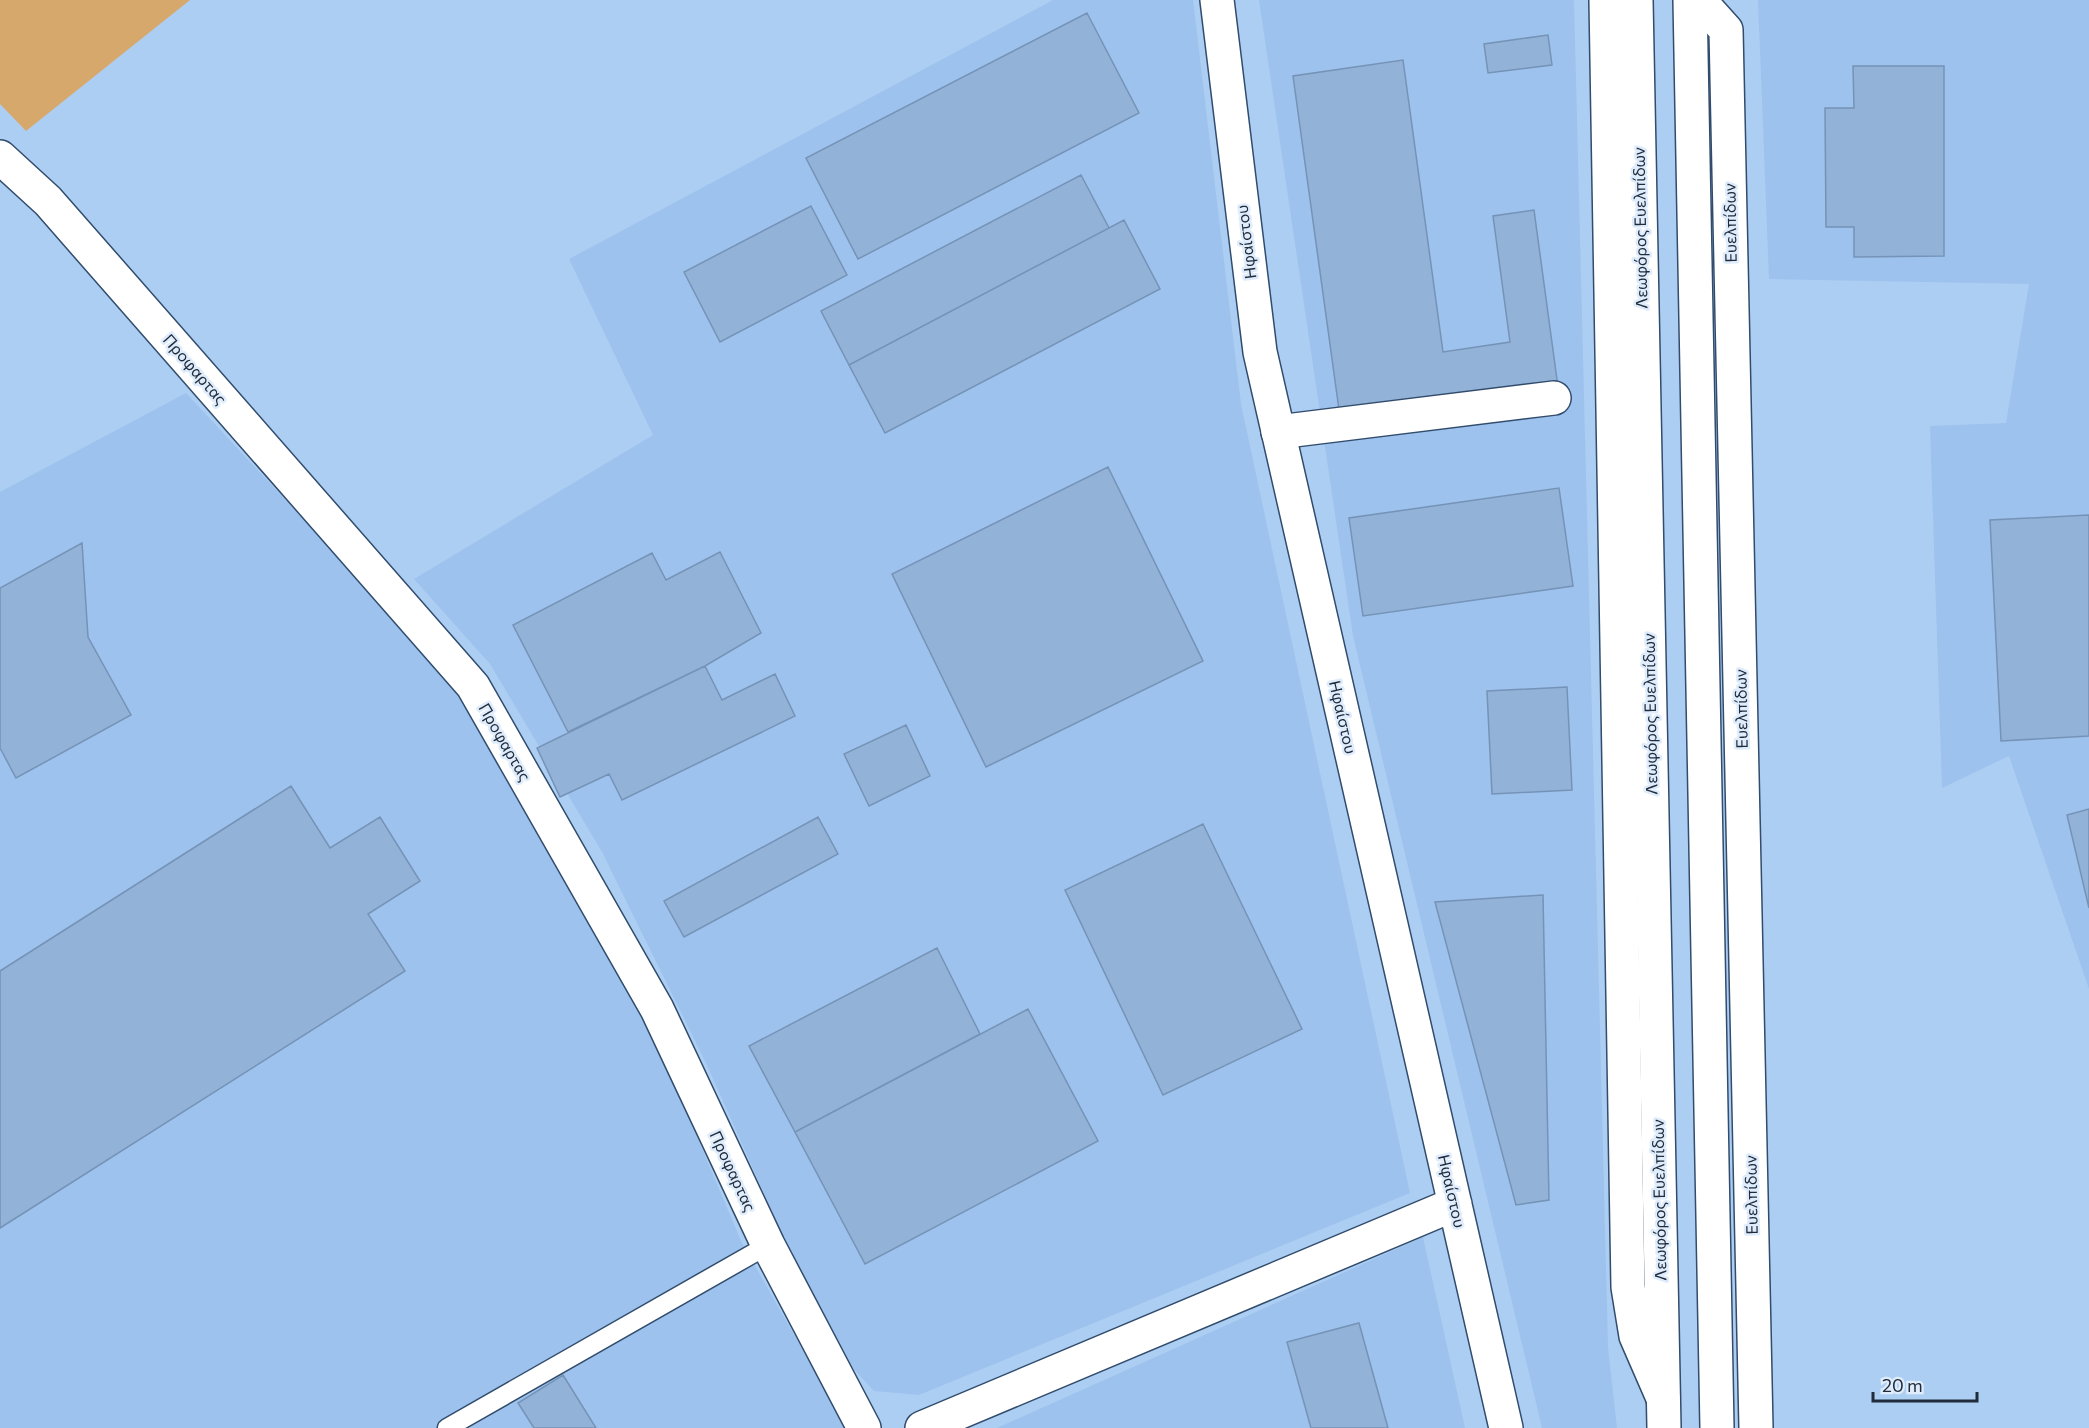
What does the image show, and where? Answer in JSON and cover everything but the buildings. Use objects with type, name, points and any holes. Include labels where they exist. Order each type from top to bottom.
[{"type":"street","name":"Ηφαίστου","points":[[1217,0],[1260,352],[1506,1428]]},
{"type":"street","points":[[1606,0],[1622,72]]},
{"type":"street","name":"Λεωφόρος Ευελπίδων","points":[[1636,0],[1622,72],[1631,554],[1663,1413]]},
{"type":"street","points":[[1690,0],[1717,1428]]},
{"type":"street","name":"Ευελπίδων","points":[[1699,0],[1726,30],[1756,1428]]},
{"type":"street","name":"Προφαρτας","points":[[0,157],[48,201],[473,686],[657,1009],[768,1245],[864,1428]]},
{"type":"street","points":[[1278,432],[1554,398]]},
{"type":"street","points":[[922,1428],[1455,1204]]},
{"type":"lane","points":[[447,1428],[768,1245]]},
{"type":"shaded area","points":[[0,0],[190,0],[26,131],[0,104]]},
{"type":"shaded area","points":[[1053,0],[1193,0],[1241,404],[1410,1193],[919,1395],[874,1391],[831,1344],[706,1063],[602,852],[490,664],[414,579],[653,435],[569,259]]},
{"type":"shaded area","points":[[1259,0],[1574,0],[1608,1347],[1617,1428],[1542,1428],[1353,636]]},
{"type":"shaded area","points":[[1758,0],[2089,0],[2089,989],[2009,756],[1942,788],[1930,426],[2006,423],[2029,284],[1769,279]]},
{"type":"shaded area","points":[[186,393],[465,693],[650,1026],[742,1243],[847,1428],[0,1428],[0,492]]},
{"type":"shaded area","points":[[1423,1237],[1465,1428],[997,1428]]}]
